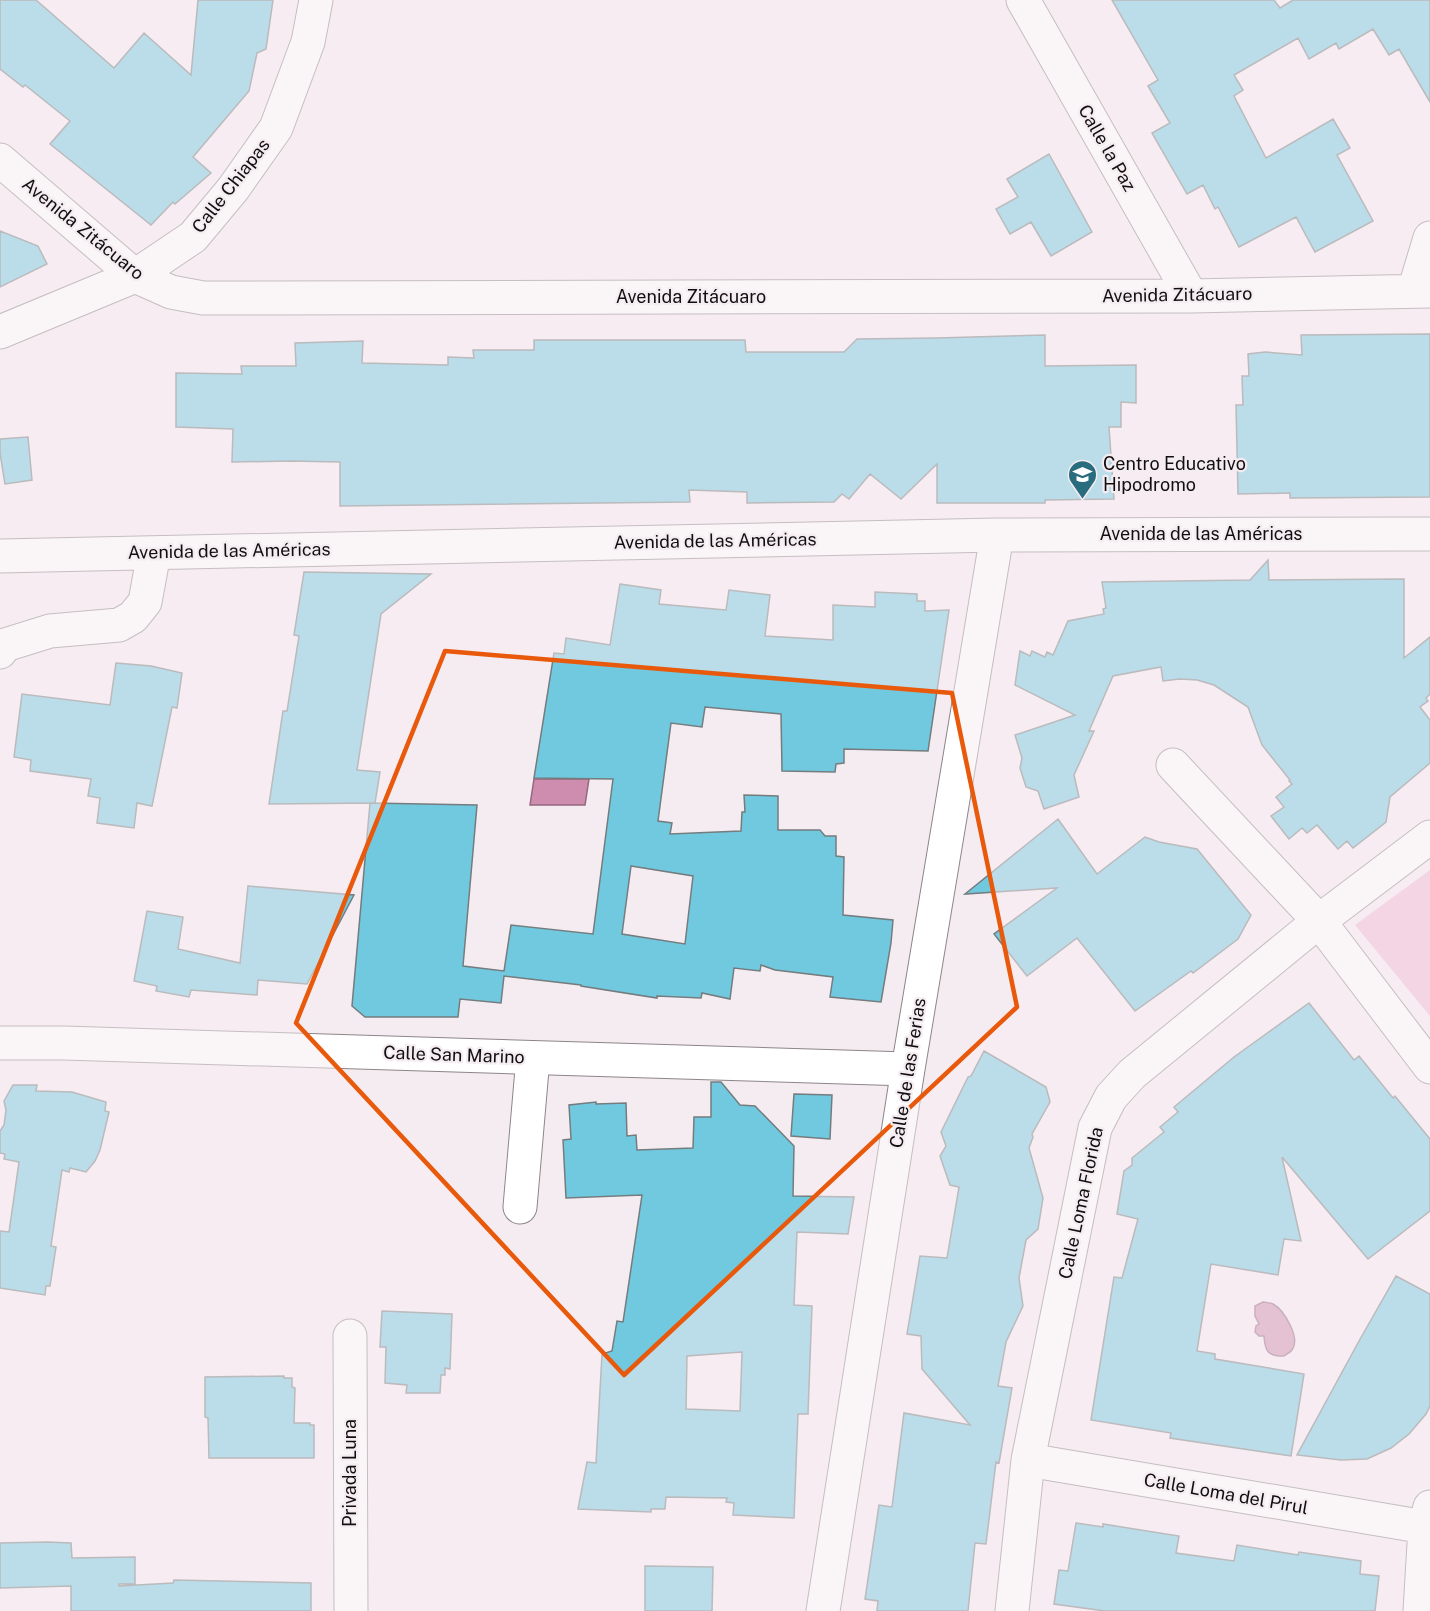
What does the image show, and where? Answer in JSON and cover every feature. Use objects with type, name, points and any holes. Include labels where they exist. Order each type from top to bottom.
[{"type":"street","name":"Calle Chiapas","points":[[0,333],[135,276],[193,237],[233,189],[276,128],[308,42],[316,0]]},
{"type":"street","name":"Calle la Paz","points":[[1023,0],[1191,296]]},
{"type":"street","name":"Avenida Zitácuaro","points":[[0,160],[135,276],[171,292],[203,298],[1191,296],[1422,291]]},
{"type":"street","points":[[1422,291],[1430,238]]},
{"type":"street","name":"Avenida de las Américas","points":[[0,556],[997,535],[1430,534]]},
{"type":"street","name":"Calle de las Ferias","points":[[823,1611],[908,1069],[997,535]]},
{"type":"street","points":[[0,652],[5,645],[50,631],[119,625],[133,617],[145,602],[154,553]]},
{"type":"street","points":[[1173,765],[1319,921],[1430,1067]]},
{"type":"street","name":"Calle Loma Florida","points":[[1012,1611],[1028,1460],[1095,1128],[1111,1097],[1132,1074],[1319,921],[1430,837]]},
{"type":"street","name":"Calle San Marino","points":[[0,1043],[908,1069]]},
{"type":"street","points":[[520,1208],[533,1058]]},
{"type":"street","name":"Privada Luna","points":[[350,1336],[351,1611]]},
{"type":"street","name":"Calle Loma del Pirul","points":[[1028,1460],[1427,1517]]},
{"type":"street","points":[[1420,1611],[1427,1517]]},
{"type":"highlighted area","points":[[445,651],[952,693],[1017,1007],[624,1375],[296,1023]]},
{"type":"shaded area","points":[[534,779],[589,779],[585,805],[530,805]]},
{"type":"shaded area","points":[[1430,870],[1430,1016],[1355,925]]},
{"type":"shaded area","points":[[1263,1302],[1277,1307],[1293,1332],[1294,1345],[1291,1351],[1284,1356],[1268,1352],[1264,1336],[1259,1336],[1255,1332],[1259,1324],[1255,1316],[1255,1306]]},
{"type":"building","points":[[0,0],[36,0],[114,68],[144,33],[191,75],[198,0],[273,0],[266,49],[257,53],[249,91],[193,157],[211,173],[175,204],[173,202],[151,225],[50,144],[70,121],[25,85],[23,87],[0,69]]},
{"type":"building","points":[[1112,0],[1274,0],[1280,8],[1293,0],[1430,0],[1430,102],[1399,49],[1389,55],[1373,29],[1339,49],[1336,43],[1309,59],[1298,38],[1234,75],[1243,90],[1234,96],[1266,158],[1333,119],[1350,148],[1337,155],[1373,221],[1315,252],[1296,217],[1239,247],[1218,207],[1215,209],[1203,185],[1187,194],[1152,133],[1170,123],[1148,86],[1158,80]]},
{"type":"building","points":[[1049,154],[1092,232],[1051,256],[1031,222],[1010,234],[996,209],[1018,197],[1007,179]]},
{"type":"building","points":[[0,231],[38,246],[47,264],[0,287]]},
{"type":"building","points":[[1430,334],[1430,497],[1290,498],[1290,493],[1238,494],[1236,405],[1243,405],[1242,376],[1249,376],[1248,354],[1265,352],[1302,355],[1301,335]]},
{"type":"building","points":[[1045,335],[1045,366],[1136,365],[1136,403],[1121,402],[1121,427],[1109,427],[1114,499],[1045,500],[1045,503],[937,503],[937,464],[901,499],[870,474],[849,499],[842,494],[834,502],[747,503],[747,492],[689,490],[690,502],[340,506],[340,462],[232,462],[233,429],[176,427],[176,373],[242,374],[241,366],[296,366],[295,343],[363,341],[362,363],[448,365],[448,357],[474,358],[473,350],[534,350],[534,340],[745,340],[746,352],[844,352],[857,339]]},
{"type":"building","points":[[28,437],[32,480],[5,484],[0,439]]},
{"type":"building","points":[[1268,560],[1269,580],[1404,579],[1404,658],[1430,637],[1430,694],[1426,698],[1428,701],[1420,707],[1430,720],[1430,763],[1390,797],[1386,822],[1353,848],[1347,841],[1338,849],[1317,825],[1307,833],[1302,828],[1289,839],[1271,816],[1284,807],[1276,797],[1292,784],[1262,745],[1248,707],[1214,685],[1197,680],[1163,681],[1161,667],[1113,676],[1089,731],[1094,731],[1074,775],[1079,797],[1044,809],[1038,791],[1026,787],[1020,768],[1022,758],[1015,735],[1075,715],[1015,685],[1020,651],[1030,656],[1032,651],[1045,657],[1047,652],[1053,655],[1068,621],[1104,614],[1103,609],[1106,608],[1102,582],[1250,580]]},
{"type":"building","points":[[304,572],[431,574],[381,614],[357,770],[380,772],[375,803],[269,804],[283,711],[287,711],[299,636],[294,635]]},
{"type":"building","points":[[620,584],[661,590],[659,604],[726,610],[729,590],[770,595],[765,636],[833,640],[833,605],[875,607],[875,592],[917,594],[917,601],[925,601],[925,611],[949,610],[928,751],[844,749],[844,763],[836,764],[835,772],[782,771],[781,714],[705,707],[702,727],[671,723],[658,821],[672,823],[670,834],[741,831],[742,812],[745,812],[744,795],[778,796],[778,830],[820,830],[825,836],[836,836],[836,856],[844,857],[843,915],[893,920],[881,1002],[830,997],[833,977],[775,970],[761,965],[760,971],[734,968],[730,999],[702,993],[701,998],[657,996],[657,998],[581,985],[504,976],[501,1003],[460,999],[458,1017],[365,1017],[352,1006],[370,803],[477,805],[463,966],[504,971],[511,925],[593,934],[613,779],[534,778],[554,653],[564,654],[566,638],[610,645]],"holes":[[[631,866],[693,876],[685,944],[622,934]]]},
{"type":"building","points":[[116,663],[151,666],[182,673],[177,708],[172,707],[152,806],[137,803],[134,828],[97,823],[100,798],[88,796],[91,779],[30,771],[31,760],[14,757],[22,694],[110,705]]},
{"type":"building","points":[[1058,819],[1097,874],[1145,837],[1197,849],[1251,915],[1238,939],[1193,973],[1191,971],[1135,1011],[1077,938],[1027,976],[994,934],[1057,888],[965,894]]},
{"type":"building","points":[[248,886],[354,895],[307,984],[258,980],[257,995],[191,990],[189,997],[156,991],[157,986],[134,981],[147,911],[183,917],[178,949],[240,963]]},
{"type":"building","points":[[1309,1003],[1354,1060],[1359,1056],[1430,1139],[1430,1211],[1368,1259],[1282,1157],[1301,1241],[1284,1239],[1278,1275],[1211,1264],[1197,1351],[1215,1354],[1215,1359],[1304,1374],[1291,1456],[1170,1438],[1171,1433],[1091,1420],[1114,1277],[1122,1278],[1138,1219],[1117,1214],[1124,1171],[1132,1165],[1132,1158],[1164,1132],[1160,1127],[1178,1112],[1174,1107],[1234,1057]]},
{"type":"building","points":[[984,1051],[1046,1087],[1050,1102],[1032,1134],[1029,1148],[1043,1198],[1038,1229],[1026,1240],[1019,1278],[1023,1306],[1006,1342],[998,1386],[1012,1388],[999,1463],[996,1462],[986,1544],[975,1543],[968,1611],[877,1611],[878,1601],[865,1599],[879,1505],[892,1507],[904,1413],[970,1425],[922,1369],[921,1336],[907,1334],[920,1256],[947,1258],[959,1187],[950,1185],[940,1156],[946,1146],[941,1132],[968,1077],[971,1076]]},
{"type":"building","points":[[711,1082],[721,1082],[740,1105],[755,1106],[794,1146],[793,1196],[854,1197],[848,1234],[797,1232],[794,1305],[812,1306],[808,1414],[798,1414],[794,1518],[733,1515],[734,1503],[726,1502],[727,1498],[666,1497],[665,1509],[651,1509],[651,1512],[578,1509],[587,1462],[596,1463],[602,1354],[612,1351],[617,1321],[623,1322],[642,1195],[566,1198],[563,1140],[571,1139],[569,1105],[596,1102],[596,1104],[626,1103],[627,1136],[636,1135],[637,1150],[693,1148],[694,1117],[711,1117]],"holes":[[[742,1352],[740,1411],[686,1409],[687,1356]]]},
{"type":"building","points":[[13,1085],[37,1085],[36,1091],[72,1092],[106,1102],[105,1111],[109,1112],[95,1161],[86,1172],[70,1168],[69,1172],[62,1170],[51,1246],[56,1247],[50,1286],[46,1286],[45,1295],[0,1288],[0,1231],[9,1232],[19,1162],[4,1159],[5,1154],[0,1153],[0,1131],[4,1125],[6,1110],[4,1101]]},
{"type":"building","points":[[794,1094],[832,1095],[830,1139],[791,1136]]},
{"type":"building","points":[[1396,1276],[1430,1294],[1430,1406],[1426,1414],[1409,1434],[1391,1448],[1367,1459],[1341,1460],[1297,1455],[1359,1341]]},
{"type":"building","points":[[382,1311],[452,1314],[450,1369],[445,1368],[445,1375],[441,1375],[440,1393],[406,1393],[407,1385],[385,1383],[386,1347],[380,1347]]},
{"type":"building","points":[[284,1376],[284,1378],[292,1378],[292,1387],[295,1388],[294,1423],[314,1425],[314,1458],[209,1458],[208,1418],[205,1417],[205,1377]]},
{"type":"building","points":[[1076,1523],[1103,1527],[1103,1524],[1179,1536],[1176,1553],[1234,1561],[1237,1545],[1298,1555],[1299,1552],[1361,1561],[1360,1574],[1379,1576],[1375,1611],[1105,1611],[1054,1604],[1059,1570],[1068,1571]]},
{"type":"building","points":[[0,1543],[71,1543],[72,1558],[135,1557],[135,1584],[119,1584],[119,1586],[173,1583],[174,1580],[311,1583],[311,1611],[71,1611],[71,1586],[0,1588]]},
{"type":"building","points":[[645,1566],[713,1567],[712,1611],[645,1611]]},
{"type":"place","name":"Centro Educativo Hipodromo","points":[[1082,500]]}]
